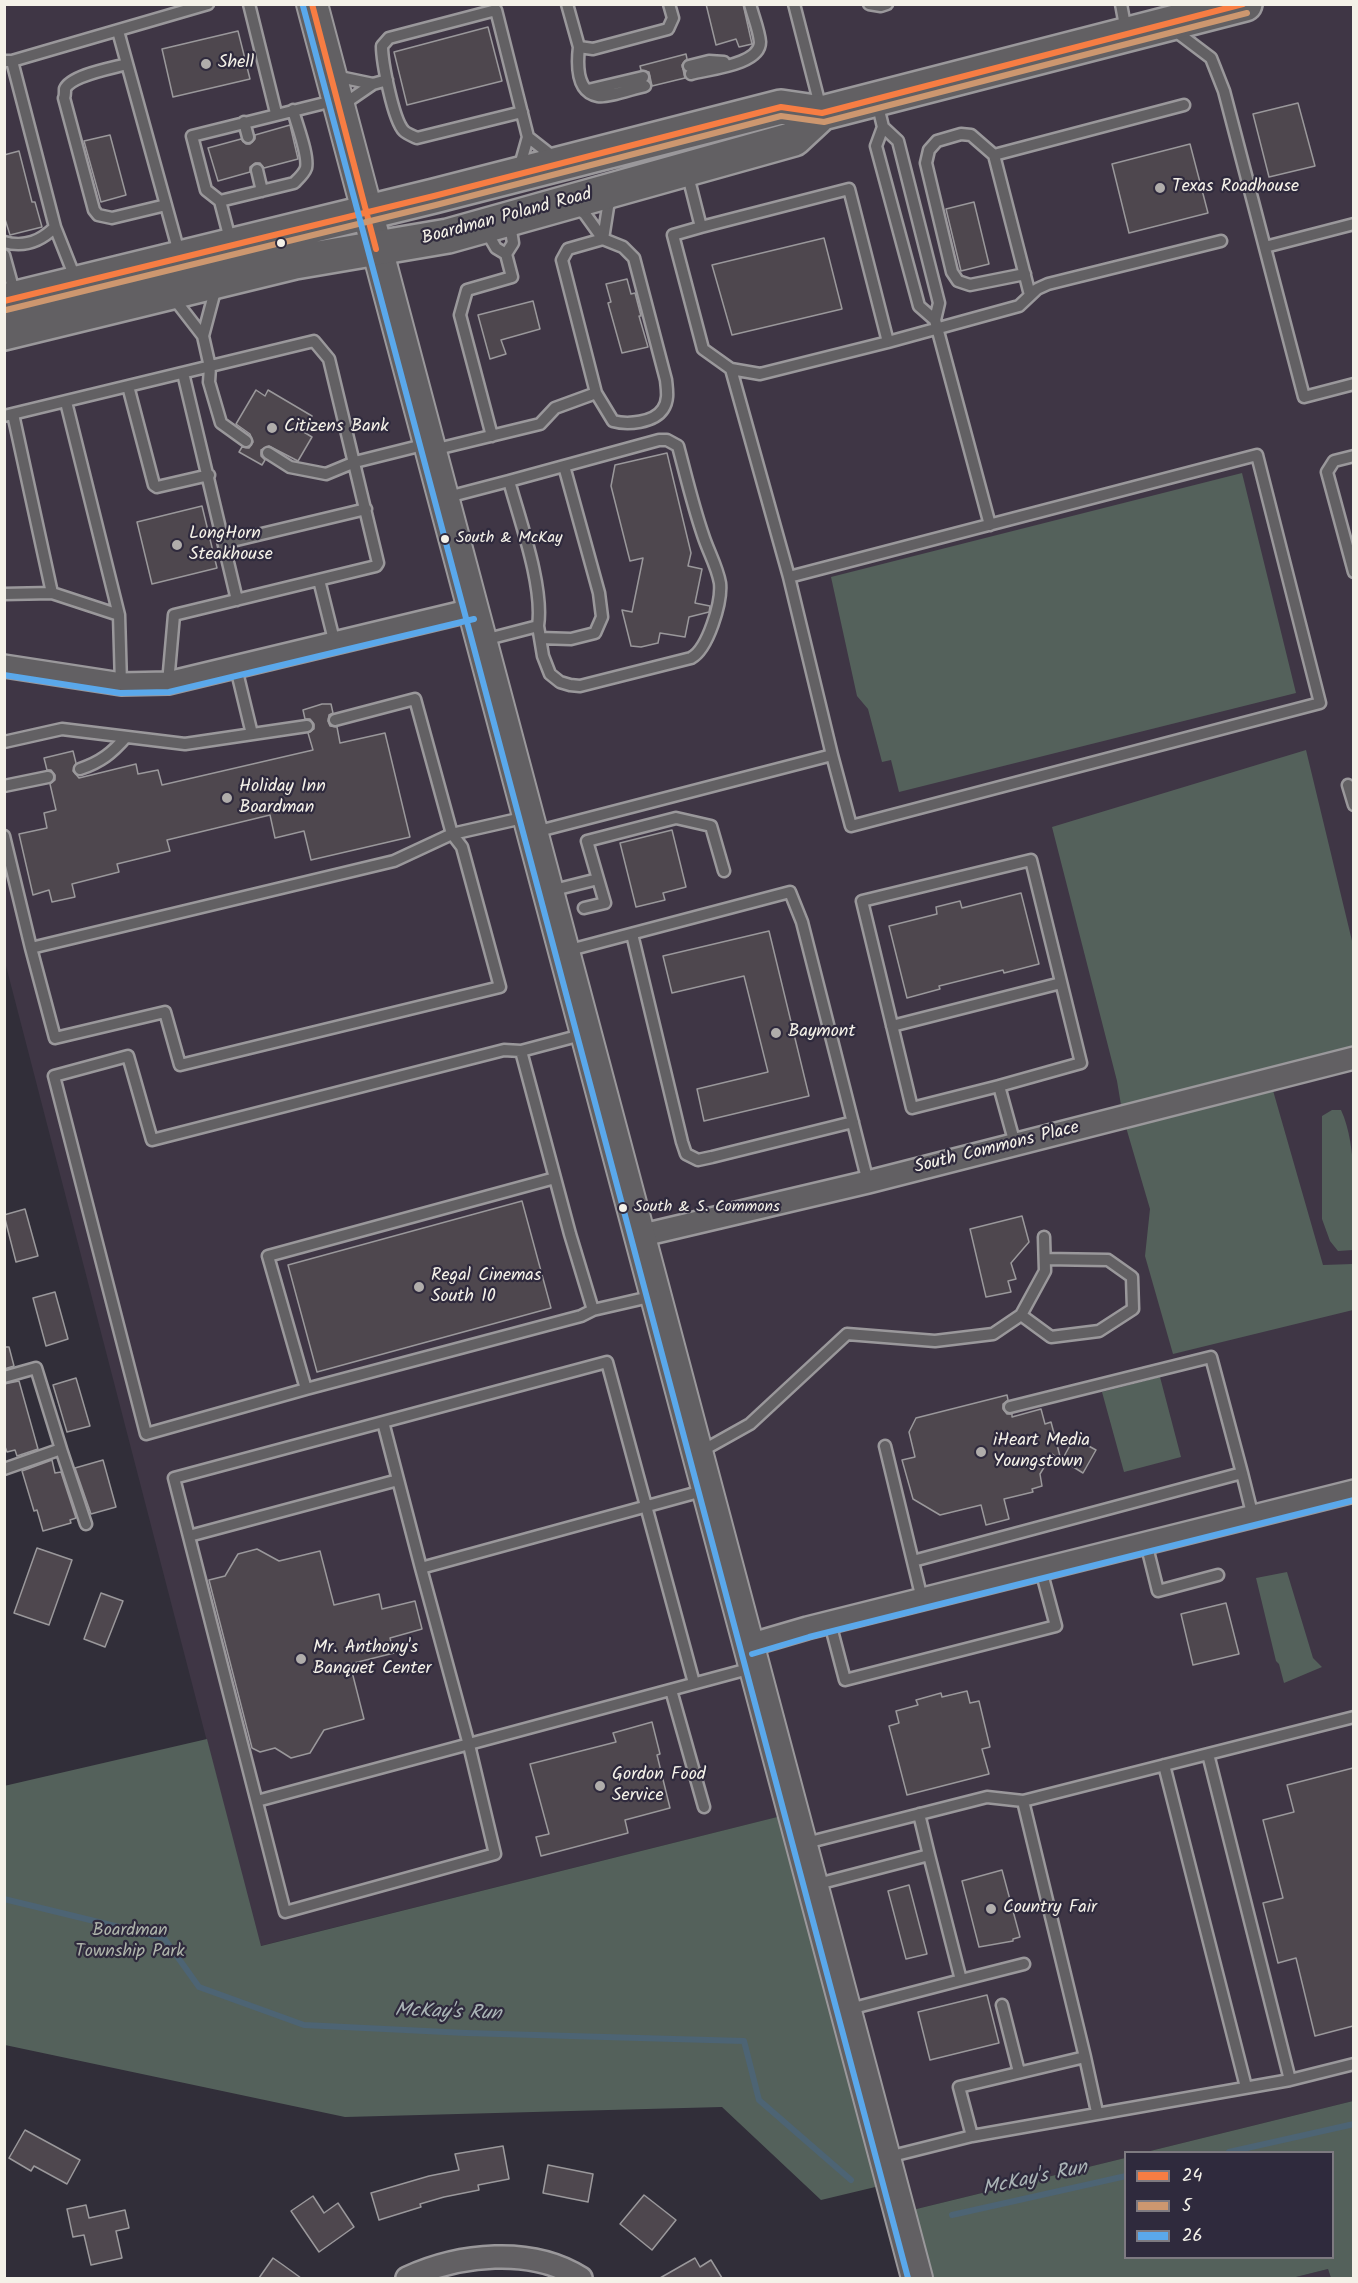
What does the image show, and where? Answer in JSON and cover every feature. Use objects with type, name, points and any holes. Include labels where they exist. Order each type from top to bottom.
[{"type":"main road","points":[[312,4],[917,2278]]},
{"type":"main road","name":"Boardman Poland Road","points":[[10,299],[366,213],[781,107],[822,113],[879,113],[1124,19],[1166,24],[1245,4]]},
{"type":"main road","name":"Boardman Poland Road","points":[[4,333],[295,262],[448,236],[794,139],[822,113]]},
{"type":"street","points":[[4,666],[121,684],[168,683],[472,610]]},
{"type":"street","name":"South Commons Place","points":[[639,1236],[868,1182],[1353,1060]]},
{"type":"street","points":[[752,1656],[830,1623],[1353,1491]]},
{"type":"street","points":[[406,2278],[465,2261],[496,2257],[517,2257],[548,2263],[581,2278]]},
{"type":"lane","points":[[77,283],[61,245],[33,141],[8,61],[208,4]]},
{"type":"lane","points":[[249,4],[276,114]]},
{"type":"lane","points":[[567,4],[579,48],[577,65],[579,77],[588,90],[600,97],[644,81]]},
{"type":"lane","points":[[579,48],[593,49],[668,30],[673,18],[669,4]]},
{"type":"lane","points":[[690,70],[738,63],[751,58],[760,42],[750,4]]},
{"type":"lane","points":[[794,4],[822,113]]},
{"type":"lane","points":[[869,4],[881,6],[887,4]]},
{"type":"lane","points":[[518,175],[528,136],[522,112],[496,10],[389,38],[382,46],[382,60],[387,80],[403,130],[417,138],[522,112]]},
{"type":"lane","points":[[1166,24],[1211,58],[1224,91],[1304,397],[1353,384]]},
{"type":"lane","points":[[118,31],[180,258]]},
{"type":"lane","points":[[127,64],[78,78],[69,83],[65,89],[64,98],[94,210],[98,215],[112,218],[166,205]]},
{"type":"lane","points":[[231,246],[220,201],[206,190],[192,136],[293,110],[336,94],[387,80]]},
{"type":"lane","points":[[336,94],[373,84]]},
{"type":"lane","points":[[994,155],[1184,105]]},
{"type":"lane","points":[[220,201],[294,183],[302,176],[306,167],[305,156],[293,110]]},
{"type":"lane","points":[[879,113],[876,146],[919,306],[936,323]]},
{"type":"lane","points":[[879,113],[898,141],[939,303],[936,323],[990,525]]},
{"type":"lane","points":[[244,122],[248,137]]},
{"type":"lane","points":[[1025,274],[970,285],[958,281],[952,272],[926,163],[929,150],[937,141],[961,134],[971,135],[994,155],[1025,274],[1030,295]]},
{"type":"lane","points":[[528,136],[561,164]]},
{"type":"lane","points":[[686,169],[701,227]]},
{"type":"lane","points":[[257,170],[262,191]]},
{"type":"lane","points":[[603,239],[608,207],[615,189]]},
{"type":"lane","points":[[888,342],[849,189],[673,235],[703,349],[731,369],[760,374],[888,342],[936,323],[1019,306],[1037,289],[1048,284],[1221,241]]},
{"type":"lane","points":[[570,202],[585,214],[603,239],[623,247],[634,258],[666,380],[668,395],[663,409],[652,418],[624,424],[613,422],[596,393],[562,260],[568,249],[603,239]]},
{"type":"lane","points":[[492,436],[460,315],[467,291],[512,277],[506,254],[496,248],[496,222]]},
{"type":"lane","points":[[496,222],[513,243],[506,254]]},
{"type":"lane","points":[[1265,247],[1353,224]]},
{"type":"lane","points":[[4,242],[15,245],[29,244],[45,237],[56,227]]},
{"type":"lane","points":[[4,255],[10,299]]},
{"type":"lane","points":[[203,336],[217,281]]},
{"type":"lane","points":[[169,293],[203,336],[210,367],[209,382],[221,423],[246,441]]},
{"type":"lane","points":[[52,593],[9,415],[314,341],[329,359],[378,563],[376,566],[174,615],[168,683]]},
{"type":"lane","points":[[731,369],[789,577],[851,826],[1320,703],[1257,454],[789,577]]},
{"type":"lane","points":[[183,373],[237,600]]},
{"type":"lane","points":[[128,386],[154,485],[157,487],[209,475]]},
{"type":"lane","points":[[268,453],[290,466],[326,474],[355,462],[492,436],[540,424],[555,408],[596,393]]},
{"type":"lane","points":[[66,402],[119,615],[121,684]]},
{"type":"lane","points":[[442,498],[659,440],[667,440],[678,446],[699,525],[716,566],[720,585],[719,603],[705,641],[697,654],[691,658],[580,686],[560,682],[550,674],[543,656],[539,632],[540,615],[536,583],[509,481]]},
{"type":"lane","points":[[1353,456],[1334,461],[1328,472],[1353,572]]},
{"type":"lane","points":[[480,640],[539,632],[571,639],[595,633],[602,616],[599,593],[564,466]]},
{"type":"lane","points":[[224,543],[366,509]]},
{"type":"lane","points":[[319,580],[335,644]]},
{"type":"lane","points":[[4,594],[52,593],[119,615]]},
{"type":"lane","points":[[236,668],[252,734]]},
{"type":"lane","points":[[5,839],[55,1038],[165,1012],[180,1065],[500,987],[462,846],[452,834],[415,699],[335,720]]},
{"type":"lane","points":[[4,742],[62,729],[185,744],[307,726]]},
{"type":"lane","points":[[80,769],[98,763],[113,752],[126,736]]},
{"type":"lane","points":[[32,948],[394,861],[452,834],[529,825],[832,755]]},
{"type":"lane","points":[[4,786],[48,777]]},
{"type":"lane","points":[[1348,785],[1353,806]]},
{"type":"lane","points":[[584,908],[604,903],[587,841],[676,818],[711,826],[724,871]]},
{"type":"lane","points":[[1030,860],[1061,983],[1081,1063],[912,1108],[862,901],[1030,860]]},
{"type":"lane","points":[[547,892],[598,879]]},
{"type":"lane","points":[[563,951],[790,892],[802,922],[868,1182]]},
{"type":"lane","points":[[632,934],[686,1154],[698,1160],[853,1122]]},
{"type":"lane","points":[[892,1026],[1061,983]]},
{"type":"lane","points":[[585,1034],[521,1052],[504,1050],[152,1140],[128,1056],[54,1076],[146,1434],[581,1316],[593,1310],[655,1296]]},
{"type":"lane","points":[[521,1052],[593,1310]]},
{"type":"lane","points":[[999,1086],[1015,1144]]},
{"type":"lane","points":[[306,1389],[268,1256],[555,1178]]},
{"type":"lane","points":[[697,1453],[750,1424],[847,1334],[935,1341],[993,1334],[1021,1315],[1045,1271],[1044,1237]]},
{"type":"lane","points":[[1021,1315],[1051,1337],[1099,1331],[1133,1309],[1132,1277],[1108,1260],[1045,1259]]},
{"type":"lane","points":[[1010,1407],[1211,1357],[1253,1516]]},
{"type":"lane","points":[[382,1422],[469,1745],[495,1854],[285,1912],[174,1478],[382,1422],[607,1362],[694,1683]]},
{"type":"lane","points":[[4,1377],[36,1368],[86,1524]]},
{"type":"lane","points":[[885,1446],[922,1599]]},
{"type":"lane","points":[[4,1469],[61,1449]]},
{"type":"lane","points":[[913,1561],[1242,1473]]},
{"type":"lane","points":[[189,1536],[398,1480]]},
{"type":"lane","points":[[421,1568],[706,1490]]},
{"type":"lane","points":[[1146,1543],[1158,1591],[1218,1575]]},
{"type":"lane","points":[[830,1623],[844,1680],[1056,1626],[1041,1570]]},
{"type":"lane","points":[[257,1801],[671,1690],[694,1683],[752,1656]]},
{"type":"lane","points":[[671,1690],[704,1807]]},
{"type":"lane","points":[[802,1844],[987,1797],[1023,1801],[1353,1717]]},
{"type":"lane","points":[[1208,1754],[1290,2080]]},
{"type":"lane","points":[[1164,1765],[1246,2087]]},
{"type":"lane","points":[[1023,1801],[1097,2112]]},
{"type":"lane","points":[[919,1814],[961,1980]]},
{"type":"lane","points":[[813,1885],[929,1855]]},
{"type":"lane","points":[[846,2010],[1024,1964]]},
{"type":"lane","points":[[1002,2005],[1019,2072]]},
{"type":"lane","points":[[972,2136],[959,2088],[1085,2057]]},
{"type":"lane","points":[[885,2158],[972,2136],[1097,2112],[1290,2080],[1353,2064]]},
{"type":"shaded area","points":[[4,5],[1353,5],[1353,2101],[1150,2151],[1124,2151],[1124,2158],[900,2213],[793,1813],[260,1946],[5,962]]},
{"type":"shaded area","points":[[1328,2269],[1331,2278],[1292,2278]]},
{"type":"green space","points":[[1242,473],[1296,693],[899,792],[891,760],[882,762],[868,709],[857,696],[831,577]]},
{"type":"green space","points":[[1306,750],[1353,945],[1353,1059],[1270,1080],[1323,1265],[1353,1264],[1353,1310],[1173,1354],[1145,1256],[1150,1209],[1123,1117],[1117,1081],[1052,827]]},
{"type":"green space","points":[[1332,1110],[1341,1110],[1353,1159],[1353,1250],[1338,1251],[1330,1241],[1322,1219],[1322,1116]]},
{"type":"green space","points":[[1160,1377],[1181,1457],[1124,1472],[1102,1392]]},
{"type":"green space","points":[[1287,1572],[1313,1658],[1322,1667],[1284,1683],[1276,1661],[1256,1578]]},
{"type":"green space","name":"Boardman Township Park","points":[[207,1739],[261,1946],[793,1813],[892,2183],[821,2200],[722,2107],[345,2117],[5,2045],[4,1786]]},
{"type":"green space","points":[[1353,2101],[1353,2278],[1331,2278],[1328,2269],[1292,2278],[917,2278],[900,2213],[1124,2158],[1124,2259],[1334,2259],[1334,2151],[1150,2151]]},
{"type":"building","points":[[706,4],[743,4],[752,44],[739,47],[736,39],[716,45]]},
{"type":"building","points":[[488,27],[502,81],[407,105],[394,52]]},
{"type":"building","name":"Shell","points":[[238,31],[250,79],[173,97],[162,49]]},
{"type":"building","points":[[686,54],[687,59],[682,65],[685,78],[652,86],[649,72],[641,70],[640,66]]},
{"type":"building","points":[[1298,103],[1315,166],[1269,177],[1253,114]]},
{"type":"building","points":[[290,125],[298,159],[264,168],[260,163],[255,163],[250,167],[250,172],[218,181],[208,148],[241,139],[246,144],[250,144],[255,139],[255,135]]},
{"type":"building","points":[[110,135],[126,195],[101,202],[84,141]]},
{"type":"building","name":"Texas Roadhouse","points":[[1190,144],[1208,213],[1129,233],[1112,164]]},
{"type":"building","points":[[19,151],[32,202],[35,202],[42,227],[10,235],[4,216],[4,155]]},
{"type":"building","points":[[974,202],[989,264],[961,271],[946,209]]},
{"type":"building","points":[[824,238],[842,309],[732,335],[712,265]]},
{"type":"building","points":[[627,279],[631,294],[635,293],[648,347],[622,353],[608,303],[611,302],[606,284]]},
{"type":"building","points":[[533,301],[540,329],[501,340],[506,354],[490,359],[478,315]]},
{"type":"building","name":"Citizens Bank","points":[[256,390],[265,396],[268,390],[312,416],[302,431],[312,437],[298,461],[269,446],[261,450],[261,456],[265,460],[262,465],[239,452],[242,447],[249,448],[253,442],[250,434],[236,424]]},
{"type":"building","points":[[667,453],[691,553],[688,566],[702,569],[695,603],[710,606],[709,612],[689,617],[685,637],[660,633],[658,643],[641,647],[631,646],[622,610],[632,612],[643,558],[630,561],[611,486],[615,465]]},
{"type":"building","name":"LongHorn Steakhouse","points":[[202,506],[217,568],[152,584],[137,522]]},
{"type":"building","name":"Holiday Inn Boardman","points":[[322,704],[331,704],[333,713],[329,715],[328,721],[330,726],[337,727],[340,743],[385,733],[410,837],[311,860],[304,831],[275,838],[270,815],[167,840],[170,851],[117,864],[119,872],[72,884],[75,897],[52,902],[49,890],[33,895],[19,834],[47,828],[44,813],[56,810],[50,784],[55,780],[55,775],[51,770],[47,770],[44,758],[73,751],[76,763],[73,771],[79,778],[136,764],[138,774],[158,770],[162,785],[313,750],[308,733],[314,729],[314,724],[310,719],[305,719],[303,710]]},
{"type":"building","points":[[672,830],[686,887],[663,893],[665,900],[636,907],[620,843]]},
{"type":"building","points":[[1021,893],[1039,964],[1004,973],[1003,970],[939,986],[940,989],[907,998],[889,926],[937,914],[936,907],[960,901],[962,908]]},
{"type":"building","name":"Baymont","points":[[769,931],[809,1096],[704,1121],[697,1089],[768,1072],[744,976],[672,993],[663,956]]},
{"type":"building","name":"Regal Cinemas South 10","points":[[522,1201],[551,1308],[317,1372],[288,1265]]},
{"type":"building","points":[[25,1209],[38,1256],[16,1262],[4,1215]]},
{"type":"building","points":[[1022,1216],[1029,1242],[1011,1263],[1016,1279],[1008,1281],[1011,1292],[986,1297],[970,1229]]},
{"type":"building","points":[[55,1292],[68,1339],[46,1346],[33,1298]]},
{"type":"building","points":[[4,1347],[9,1347],[14,1366],[4,1369]]},
{"type":"building","points":[[76,1378],[90,1426],[67,1432],[53,1385]]},
{"type":"building","points":[[19,1381],[38,1449],[17,1456],[15,1450],[7,1452],[4,1444],[4,1384]]},
{"type":"building","name":"iHeart Media Youngstown","points":[[1007,1395],[1008,1400],[1003,1404],[1003,1409],[1007,1414],[1012,1414],[1012,1417],[1041,1409],[1045,1424],[1051,1422],[1061,1460],[1052,1454],[1040,1474],[1042,1486],[1032,1489],[1033,1492],[1004,1499],[1009,1519],[986,1525],[981,1505],[940,1515],[913,1499],[902,1460],[915,1457],[909,1432],[916,1418]]},
{"type":"building","points":[[1074,1438],[1096,1450],[1083,1473],[1062,1460]]},
{"type":"building","points":[[52,1460],[55,1473],[61,1472],[76,1518],[70,1520],[71,1523],[43,1531],[37,1510],[34,1511],[22,1471]]},
{"type":"building","points":[[103,1460],[116,1507],[91,1514],[75,1468]]},
{"type":"building","points":[[37,1548],[72,1560],[49,1625],[14,1613]]},
{"type":"building","name":"Mr. Anthony's Banquet Center","points":[[257,1549],[279,1561],[320,1551],[334,1605],[379,1594],[382,1609],[415,1601],[422,1629],[390,1638],[394,1653],[350,1664],[364,1719],[324,1730],[310,1753],[291,1758],[275,1748],[260,1752],[252,1748],[209,1580],[225,1576],[238,1554]]},
{"type":"building","points":[[101,1593],[123,1601],[105,1647],[84,1639]]},
{"type":"building","points":[[1226,1603],[1239,1654],[1193,1665],[1181,1614]]},
{"type":"building","points":[[967,1691],[970,1703],[979,1701],[990,1747],[982,1749],[989,1774],[907,1795],[889,1726],[899,1723],[896,1711],[918,1705],[916,1700],[941,1693],[942,1697]]},
{"type":"building","name":"Gordon Food Service","points":[[652,1722],[660,1754],[657,1755],[670,1808],[625,1820],[628,1833],[541,1856],[536,1837],[549,1834],[530,1764],[616,1742],[613,1733]]},
{"type":"building","points":[[1353,1768],[1353,2026],[1315,2036],[1296,1958],[1278,1963],[1263,1903],[1283,1898],[1263,1820],[1294,1812],[1287,1785]]},
{"type":"building","name":"Country Fair","points":[[1002,1870],[1020,1937],[1013,1941],[979,1947],[962,1881]]},
{"type":"building","points":[[909,1885],[927,1954],[906,1959],[888,1891]]},
{"type":"building","points":[[987,1995],[999,2043],[930,2060],[918,2012]]},
{"type":"building","points":[[25,2130],[80,2160],[67,2184],[34,2166],[31,2171],[9,2158]]},
{"type":"building","points":[[503,2146],[509,2179],[478,2185],[479,2190],[420,2204],[421,2207],[379,2220],[371,2193],[459,2170],[455,2154]]},
{"type":"building","points":[[548,2165],[593,2174],[588,2202],[543,2193]]},
{"type":"building","points":[[644,2195],[676,2220],[652,2250],[620,2224]]},
{"type":"building","points":[[313,2196],[324,2213],[338,2203],[354,2227],[319,2252],[291,2211]]},
{"type":"building","points":[[86,2205],[89,2218],[125,2210],[129,2228],[116,2231],[122,2258],[91,2265],[84,2235],[73,2237],[67,2209]]},
{"type":"building","points":[[273,2258],[283,2265],[301,2278],[259,2278]]},
{"type":"building","points":[[695,2258],[700,2267],[711,2260],[722,2278],[660,2278]]},
{"type":"waterway","name":"McKay's Run","points":[[4,1899],[164,1938],[199,1987],[304,2025],[466,2033],[744,2041],[759,2100],[851,2180]]},
{"type":"waterway","name":"McKay's Run","points":[[1233,2151],[1354,2124]]},
{"type":"waterway","name":"McKay's Run","points":[[952,2215],[1124,2176]]},
{"type":"transit line","name":"24","points":[[312,4],[376,249]]},
{"type":"transit line","name":"24","points":[[4,301],[434,196],[781,107],[822,113],[1243,4]]},
{"type":"transit line","name":"26","points":[[303,6],[908,2278]]},
{"type":"transit line","name":"5","points":[[6,310],[436,205],[781,116],[824,122],[1247,13]]},
{"type":"transit line","name":"26","points":[[4,675],[120,693],[169,692],[474,619]]},
{"type":"transit line","name":"26","points":[[752,1654],[809,1637],[1354,1500]]},
{"type":"place","name":"Shell","points":[[206,64]]},
{"type":"place","name":"Texas Roadhouse","points":[[1160,188]]},
{"type":"place","name":"Citizens Bank","points":[[272,428]]},
{"type":"place","name":"South & McKay","points":[[445,539]]},
{"type":"place","name":"LongHorn Steakhouse","points":[[177,545]]},
{"type":"place","name":"Holiday Inn Boardman","points":[[227,798]]},
{"type":"place","name":"Baymont","points":[[776,1033]]},
{"type":"place","name":"South & S. Commons","points":[[623,1208]]},
{"type":"place","name":"Regal Cinemas South 10","points":[[419,1287]]},
{"type":"place","name":"iHeart Media Youngstown","points":[[981,1452]]},
{"type":"place","name":"Mr. Anthony's Banquet Center","points":[[301,1659]]},
{"type":"place","name":"Gordon Food Service","points":[[600,1786]]},
{"type":"place","name":"Country Fair","points":[[991,1909]]}]
